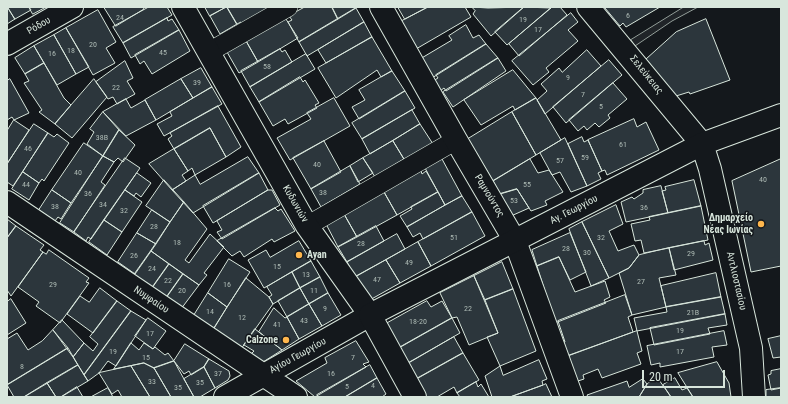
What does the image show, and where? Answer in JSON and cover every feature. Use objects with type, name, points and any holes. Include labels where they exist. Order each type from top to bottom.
[{"type":"street","name":"Ρόδου","points":[[7,44],[72,7]]},
{"type":"street","name":"Κυδωνιών","points":[[183,7],[307,226],[370,315],[414,397]]},
{"type":"street","points":[[209,52],[288,7]]},
{"type":"street","name":"Ραμνούντος","points":[[381,7],[515,241],[572,397]]},
{"type":"street","name":"Σελεύκειας","points":[[588,7],[702,144]]},
{"type":"street","name":"Αγ. Γεωργίου","points":[[370,315],[702,144],[781,115]]},
{"type":"street","points":[[307,226],[456,140]]},
{"type":"street","name":"Αντλιοστασίου","points":[[702,144],[710,169],[751,348],[754,397]]},
{"type":"street","name":"Νυμφαίου","points":[[7,202],[296,397]]},
{"type":"street","name":"Αγίου Γεωργίου","points":[[225,397],[370,315]]},
{"type":"shaded area","points":[[684,7],[698,7],[672,21],[635,46],[631,40]]},
{"type":"building","points":[[7,7],[15,19],[7,24]]},
{"type":"building","points":[[8,7],[29,7],[31,10],[15,19]]},
{"type":"building","points":[[29,7],[46,7],[33,14]]},
{"type":"building","points":[[104,7],[143,7],[144,9],[116,26]]},
{"type":"building","points":[[149,7],[167,7],[172,15],[123,43],[113,27]]},
{"type":"building","points":[[205,7],[226,7],[210,16]]},
{"type":"building","points":[[227,7],[272,7],[242,24],[241,22],[237,24]]},
{"type":"building","points":[[227,7],[237,24],[220,34],[210,16]]},
{"type":"building","points":[[305,7],[332,7],[338,19],[299,42],[288,22],[292,20],[289,16]]},
{"type":"building","points":[[332,7],[355,7],[356,8],[338,19]]},
{"type":"building","points":[[398,7],[428,7],[405,19]]},
{"type":"building","points":[[428,7],[465,7],[471,17],[416,49],[400,22]]},
{"type":"building","points":[[472,7],[524,7],[491,36],[473,14],[475,11]]},
{"type":"building","points":[[524,7],[551,8],[507,45],[495,32]]},
{"type":"building","points":[[552,7],[560,7],[567,15],[519,56],[509,44]]},
{"type":"building","points":[[660,7],[626,27],[623,23],[620,26],[605,8]]},
{"type":"building","points":[[356,8],[364,22],[307,56],[299,42]]},
{"type":"building","points":[[98,10],[116,42],[106,48],[115,63],[93,75],[66,28]]},
{"type":"building","points":[[571,13],[578,22],[568,30],[578,41],[546,68],[549,72],[533,85],[512,61]]},
{"type":"building","points":[[284,16],[298,38],[258,62],[245,39]]},
{"type":"building","points":[[167,18],[168,21],[172,19],[179,30],[131,58],[123,43]]},
{"type":"building","points":[[706,19],[730,80],[690,94],[689,92],[676,96],[646,59],[676,32]]},
{"type":"building","points":[[364,22],[372,37],[326,63],[318,50]]},
{"type":"building","points":[[466,25],[473,38],[479,35],[486,44],[432,78],[420,59],[452,40],[449,36]]},
{"type":"building","points":[[66,28],[89,67],[76,74],[54,35]]},
{"type":"building","points":[[179,30],[190,51],[152,74],[144,61],[140,64],[135,55]]},
{"type":"building","points":[[54,35],[76,74],[57,85],[34,46]]},
{"type":"building","points":[[372,37],[392,71],[381,77],[377,70],[336,98],[318,68]]},
{"type":"building","points":[[246,41],[258,62],[239,73],[227,52]]},
{"type":"building","points":[[486,44],[498,58],[446,91],[444,88],[440,91],[433,81],[438,78],[436,75]]},
{"type":"building","points":[[34,46],[44,63],[25,74],[15,58]]},
{"type":"building","points":[[280,49],[282,52],[285,50],[292,62],[250,87],[241,71]]},
{"type":"building","points":[[587,50],[601,66],[545,114],[537,100],[547,91],[541,84],[559,68],[562,72]]},
{"type":"building","points":[[306,54],[315,69],[259,102],[250,87]]},
{"type":"building","points":[[498,58],[506,71],[453,107],[443,92]]},
{"type":"building","points":[[609,60],[622,75],[566,123],[553,107]]},
{"type":"building","points":[[125,61],[133,78],[127,81],[135,94],[117,104],[113,97],[108,99],[96,82]]},
{"type":"building","points":[[44,63],[64,98],[71,105],[55,124],[39,112],[42,110],[24,83],[29,81],[25,74]]},
{"type":"building","points":[[201,68],[212,87],[193,98],[181,79]]},
{"type":"building","points":[[513,70],[536,98],[515,110],[513,106],[481,125],[464,100]]},
{"type":"building","points":[[392,71],[405,91],[359,119],[352,107],[365,100],[359,90]]},
{"type":"building","points":[[300,77],[303,82],[305,80],[319,103],[315,105],[317,108],[288,124],[285,119],[273,126],[259,102]]},
{"type":"building","points":[[10,79],[29,113],[14,120],[12,117],[7,120],[7,81]]},
{"type":"building","points":[[94,79],[107,97],[72,138],[55,124]]},
{"type":"building","points":[[181,79],[193,98],[156,120],[145,100]]},
{"type":"building","points":[[613,83],[627,99],[608,115],[610,118],[599,127],[595,123],[587,130],[584,126],[578,131],[569,120]]},
{"type":"building","points":[[212,87],[222,104],[164,136],[157,124],[172,116],[170,112]]},
{"type":"building","points":[[405,91],[415,108],[362,139],[352,123]]},
{"type":"building","points":[[334,98],[350,126],[290,160],[277,138],[311,119],[307,113]]},
{"type":"building","points":[[536,98],[561,140],[536,155],[512,112]]},
{"type":"building","points":[[126,99],[131,108],[145,100],[156,120],[126,136],[103,112]]},
{"type":"building","points":[[218,106],[241,147],[226,157],[210,128],[174,149],[168,139],[172,136],[170,133]]},
{"type":"building","points":[[412,110],[420,124],[370,154],[362,139]]},
{"type":"building","points":[[103,112],[119,130],[103,156],[87,144],[94,132],[90,129]]},
{"type":"building","points":[[512,112],[536,155],[493,181],[468,139]]},
{"type":"building","points":[[634,119],[637,127],[646,122],[659,150],[607,175],[605,170],[602,171],[588,140]]},
{"type":"building","points":[[14,120],[29,130],[7,164],[7,131]]},
{"type":"building","points":[[34,124],[48,133],[13,186],[7,182],[7,164]]},
{"type":"building","points":[[420,124],[433,144],[405,161],[393,141]]},
{"type":"building","points":[[210,128],[226,157],[195,175],[192,168],[188,171],[174,149]]},
{"type":"building","points":[[119,130],[135,145],[123,162],[118,158],[114,162],[103,156]]},
{"type":"building","points":[[48,133],[54,137],[57,134],[69,143],[44,181],[42,179],[39,183],[23,172]]},
{"type":"building","points":[[582,137],[584,142],[588,140],[602,171],[598,173],[601,179],[587,186],[568,144]]},
{"type":"building","points":[[565,138],[587,186],[571,192],[560,172],[552,175],[540,153]]},
{"type":"building","points":[[324,141],[341,172],[311,189],[293,158]]},
{"type":"building","points":[[393,141],[404,159],[375,177],[363,158]]},
{"type":"building","points":[[84,143],[103,156],[71,203],[52,190]]},
{"type":"building","points":[[174,149],[188,171],[182,175],[186,181],[172,190],[149,164]]},
{"type":"building","points":[[103,156],[114,162],[101,182],[105,185],[74,232],[60,223]]},
{"type":"building","points":[[248,157],[259,173],[193,213],[172,190],[195,175],[200,184]]},
{"type":"building","points":[[125,158],[140,168],[91,239],[88,237],[86,241],[74,232]]},
{"type":"building","points":[[363,158],[373,173],[358,182],[350,166]]},
{"type":"building","points":[[442,159],[462,196],[445,205],[425,168]]},
{"type":"building","points":[[530,159],[538,173],[549,170],[563,192],[545,201],[547,205],[531,211],[517,189],[500,194],[493,181]]},
{"type":"building","name":"Δημαρχείο Νέας Ιωνίας","points":[[781,159],[781,266],[751,272],[732,181]]},
{"type":"building","points":[[350,166],[360,184],[321,207],[311,189]]},
{"type":"building","points":[[421,171],[422,174],[426,171],[438,192],[397,215],[384,192]]},
{"type":"building","points":[[23,172],[39,183],[29,200],[12,189]]},
{"type":"building","points":[[137,173],[151,183],[141,197],[136,193],[134,196],[125,190]]},
{"type":"building","points":[[259,173],[268,190],[213,223],[203,206]]},
{"type":"building","points":[[164,180],[184,202],[170,222],[146,206]]},
{"type":"building","points":[[694,180],[701,206],[668,213],[662,191],[666,190],[665,187]]},
{"type":"building","points":[[661,186],[668,213],[626,222],[621,202],[632,197],[634,199],[643,193],[643,190]]},
{"type":"building","points":[[517,189],[529,208],[511,216],[500,194]]},
{"type":"building","points":[[52,190],[71,203],[61,219],[58,217],[55,221],[39,210]]},
{"type":"building","points":[[125,190],[142,202],[122,232],[104,220]]},
{"type":"building","points":[[268,190],[272,190],[280,205],[222,239],[217,232],[222,230],[217,221]]},
{"type":"building","points":[[384,192],[397,215],[357,237],[344,214]]},
{"type":"building","points":[[438,192],[445,205],[407,227],[400,216],[412,209],[411,207]]},
{"type":"building","points":[[462,196],[472,212],[423,239],[420,233],[413,237],[407,227]]},
{"type":"building","points":[[184,202],[207,229],[185,260],[189,263],[210,234],[224,247],[204,273],[207,275],[199,285],[151,251]]},
{"type":"building","points":[[616,205],[623,224],[609,231],[618,251],[634,245],[639,255],[629,268],[609,278],[582,222]]},
{"type":"building","points":[[701,206],[708,240],[644,253],[641,240],[635,241],[631,224],[650,220],[649,217]]},
{"type":"building","points":[[275,208],[278,211],[281,209],[295,231],[274,242],[272,239],[244,257],[240,251],[232,256],[217,241]]},
{"type":"building","points":[[152,210],[170,222],[156,244],[137,233]]},
{"type":"building","points":[[472,212],[485,236],[431,266],[418,242]]},
{"type":"building","points":[[344,214],[357,237],[338,247],[326,224]]},
{"type":"building","points":[[7,219],[16,226],[7,238]]},
{"type":"building","points":[[104,220],[122,232],[107,255],[89,242]]},
{"type":"building","points":[[582,222],[609,278],[591,286],[569,229]]},
{"type":"building","points":[[16,226],[44,245],[40,250],[43,252],[11,296],[7,290],[7,238]]},
{"type":"building","points":[[376,226],[384,241],[347,262],[338,247]]},
{"type":"building","points":[[137,233],[156,244],[135,274],[118,262]]},
{"type":"building","points":[[570,233],[586,272],[570,280],[559,257],[537,266],[532,250]]},
{"type":"building","points":[[397,234],[405,249],[355,277],[347,262]]},
{"type":"building","points":[[299,241],[311,261],[264,288],[248,260],[266,250],[270,257]]},
{"type":"building","points":[[704,241],[705,245],[709,243],[713,260],[674,270],[669,248]]},
{"type":"building","points":[[418,242],[431,266],[400,283],[386,260]]},
{"type":"building","points":[[669,248],[676,275],[659,278],[666,307],[632,315],[619,273],[629,268],[639,255]]},
{"type":"building","points":[[49,250],[89,278],[86,282],[89,283],[60,323],[36,306],[39,302],[18,287],[43,252],[46,254]]},
{"type":"building","points":[[151,251],[169,264],[152,288],[134,275]]},
{"type":"building","points":[[559,257],[575,292],[605,281],[610,297],[604,300],[606,303],[555,323],[537,266]]},
{"type":"building","points":[[229,259],[250,272],[227,307],[208,293]]},
{"type":"building","points":[[386,260],[400,283],[368,301],[355,277]]},
{"type":"building","points":[[311,261],[320,277],[300,288],[292,272]]},
{"type":"building","points":[[502,262],[513,289],[485,300],[474,276]]},
{"type":"building","points":[[169,264],[183,274],[166,298],[152,288]]},
{"type":"building","points":[[292,272],[300,288],[273,304],[269,297],[272,295],[267,287]]},
{"type":"building","points":[[716,273],[721,297],[666,307],[661,286]]},
{"type":"building","points":[[183,274],[199,285],[181,309],[166,298]]},
{"type":"building","points":[[474,276],[498,333],[469,345],[457,317],[452,318],[440,293]]},
{"type":"building","points":[[320,277],[328,293],[309,304],[300,288]]},
{"type":"building","points":[[246,278],[269,297],[273,304],[241,349],[213,330]]},
{"type":"building","points":[[100,288],[117,301],[93,333],[67,314],[80,296],[89,302]]},
{"type":"building","points":[[300,288],[309,304],[287,317],[278,301]]},
{"type":"building","points":[[513,289],[536,351],[500,366],[487,337],[498,333],[485,300]]},
{"type":"building","points":[[208,293],[227,307],[213,330],[193,317]]},
{"type":"building","points":[[328,293],[341,315],[322,326],[309,304]]},
{"type":"building","points":[[625,295],[632,315],[628,317],[633,332],[565,357],[561,343],[565,342],[558,321]]},
{"type":"building","points":[[721,297],[725,314],[637,331],[634,318],[667,312],[666,307]]},
{"type":"building","points":[[11,299],[26,323],[7,335],[7,302]]},
{"type":"building","points":[[117,301],[131,311],[84,375],[73,357],[84,343],[93,351],[98,344],[90,337]]},
{"type":"building","points":[[427,301],[431,307],[442,301],[452,318],[397,349],[384,325]]},
{"type":"building","points":[[309,304],[322,326],[299,339],[287,317]]},
{"type":"building","points":[[274,308],[285,318],[287,317],[299,339],[282,350],[259,332]]},
{"type":"building","points":[[131,311],[146,320],[116,366],[108,361],[99,373],[88,381],[84,375]]},
{"type":"building","points":[[725,314],[727,325],[708,328],[710,334],[654,345],[650,328]]},
{"type":"building","points":[[148,318],[166,331],[153,349],[135,336]]},
{"type":"building","points":[[452,318],[460,333],[405,365],[397,349]]},
{"type":"building","points":[[62,320],[84,343],[73,357],[53,330]]},
{"type":"building","points":[[255,329],[282,350],[263,362],[251,354],[254,351],[244,345]]},
{"type":"building","points":[[53,330],[68,348],[7,385],[7,339],[17,333],[28,350],[42,341]]},
{"type":"building","points":[[637,331],[642,351],[637,353],[641,364],[602,378],[598,369],[583,375],[584,379],[575,382],[565,357]]},
{"type":"building","points":[[724,331],[727,345],[712,347],[714,357],[660,367],[660,363],[651,365],[647,346]]},
{"type":"building","points":[[781,336],[781,357],[773,358],[768,339]]},
{"type":"building","points":[[454,337],[463,353],[411,382],[405,365]]},
{"type":"building","points":[[356,341],[369,362],[363,364],[366,367],[315,397],[296,381],[327,363],[325,358]]},
{"type":"building","points":[[131,343],[139,350],[144,343],[153,349],[155,347],[165,355],[168,353],[174,361],[154,368],[144,363],[114,369]]},
{"type":"building","points":[[185,344],[209,359],[204,367],[191,375],[189,371],[184,374],[174,361]]},
{"type":"building","points":[[68,348],[78,365],[24,397],[14,397],[7,385]]},
{"type":"building","points":[[463,353],[479,380],[457,393],[454,387],[437,397],[419,397],[411,382]]},
{"type":"building","points":[[209,359],[229,371],[230,376],[228,380],[215,388],[204,367]]},
{"type":"building","points":[[539,360],[547,379],[542,381],[543,385],[510,397],[492,397],[485,376],[500,366],[503,375]]},
{"type":"building","points":[[174,361],[194,397],[171,397],[154,368]]},
{"type":"building","points":[[717,362],[729,383],[731,397],[693,397],[678,373]]},
{"type":"building","points":[[144,363],[154,368],[171,397],[150,397],[131,366]]},
{"type":"building","points":[[78,365],[88,381],[61,397],[56,397],[47,383]]},
{"type":"building","points":[[370,365],[377,378],[345,397],[319,397],[317,395]]},
{"type":"building","points":[[131,366],[150,397],[122,397],[118,390],[112,394],[99,373]]},
{"type":"building","points":[[204,367],[215,388],[200,397],[194,397],[184,379]]},
{"type":"building","points":[[781,369],[781,388],[771,390],[768,375],[771,374],[771,371]]},
{"type":"building","points":[[657,377],[671,397],[639,397],[647,384]]},
{"type":"building","points":[[377,378],[386,394],[382,397],[345,397]]},
{"type":"building","points":[[675,378],[682,390],[687,388],[693,397],[671,397],[663,385]]},
{"type":"building","points":[[643,379],[647,384],[639,397],[588,397],[587,395],[627,381],[629,387]]},
{"type":"building","points":[[476,382],[478,387],[481,384],[489,397],[460,397],[457,393]]},
{"type":"building","points":[[47,383],[56,397],[24,397]]},
{"type":"building","points":[[546,384],[552,397],[510,397],[543,385]]},
{"type":"building","points":[[77,387],[83,397],[61,397]]},
{"type":"building","points":[[108,388],[113,397],[91,397]]},
{"type":"building","points":[[781,388],[781,397],[766,397],[766,390]]},
{"type":"place","name":"Δημαρχείο Νέας Ιωνίας","points":[[761,224]]},
{"type":"place","name":"Ayan","points":[[299,255]]},
{"type":"place","name":"Calzone","points":[[286,340]]}]
